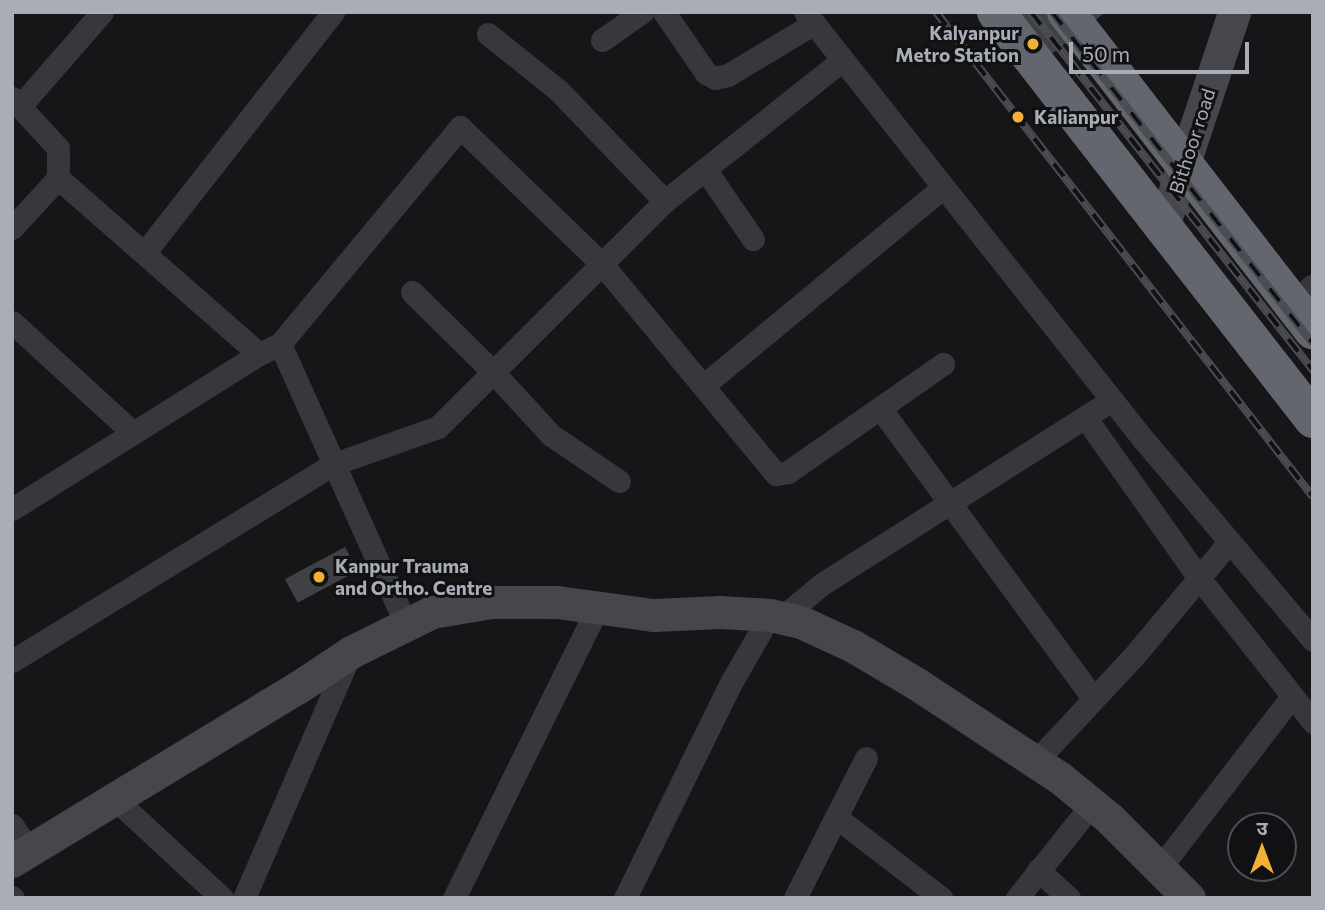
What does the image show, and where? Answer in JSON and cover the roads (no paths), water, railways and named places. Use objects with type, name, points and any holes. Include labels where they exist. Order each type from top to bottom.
[{"type":"highway","points":[[996,12],[1313,419]]},
{"type":"highway","points":[[1066,12],[1184,163],[1306,306]]},
{"type":"street","points":[[12,228],[58,178],[58,148],[17,102],[102,12]]},
{"type":"street","points":[[145,252],[333,12]]},
{"type":"street","points":[[602,40],[642,12]]},
{"type":"street","points":[[664,12],[706,73],[715,78],[728,75],[809,18],[1112,400],[1313,640]]},
{"type":"street","name":"Bithoor road","points":[[1163,229],[1234,12]]},
{"type":"street","points":[[488,34],[558,90],[665,201]]},
{"type":"street","points":[[12,661],[334,464],[438,427],[665,201],[841,61]]},
{"type":"street","points":[[12,509],[258,354],[280,344],[460,127],[603,264],[779,475],[788,472],[943,364]]},
{"type":"street","points":[[705,169],[753,239]]},
{"type":"street","points":[[58,178],[258,354]]},
{"type":"street","points":[[704,385],[942,188]]},
{"type":"street","points":[[412,292],[494,373],[551,435],[619,481]]},
{"type":"street","points":[[12,323],[133,433]]},
{"type":"street","points":[[280,344],[406,624]]},
{"type":"street","points":[[625,898],[732,681],[776,616],[1112,400]]},
{"type":"street","points":[[880,408],[1093,698]]},
{"type":"street","points":[[1085,417],[1199,578],[1313,722]]},
{"type":"street","points":[[1035,762],[1133,657],[1229,542]]},
{"type":"street","points":[[18,846],[115,799],[351,652],[432,612],[491,602],[557,602],[653,615],[720,612],[776,616],[801,621],[853,646],[917,684],[1035,762],[1092,804],[1189,898]]},
{"type":"street","points":[[454,898],[597,609]]},
{"type":"street","points":[[244,898],[351,652]]},
{"type":"street","points":[[1159,869],[1292,696]]},
{"type":"street","points":[[795,898],[866,758]]},
{"type":"street","points":[[115,799],[222,898]]},
{"type":"street","points":[[1017,898],[1092,804]]},
{"type":"street","points":[[836,817],[941,898]]},
{"type":"street","points":[[1038,870],[1069,898]]},
{"type":"railway","points":[[936,12],[1313,497]]},
{"type":"railway","points":[[1031,12],[1313,371]]},
{"type":"railway","points":[[1052,12],[1313,344]]},
{"type":"place","name":"Kalyanpur Metro Station","points":[[1033,44]]},
{"type":"place","name":"Kalianpur","points":[[1018,117]]},
{"type":"place","name":"Kanpur Trauma and Ortho. Centre","points":[[319,577]]}]
